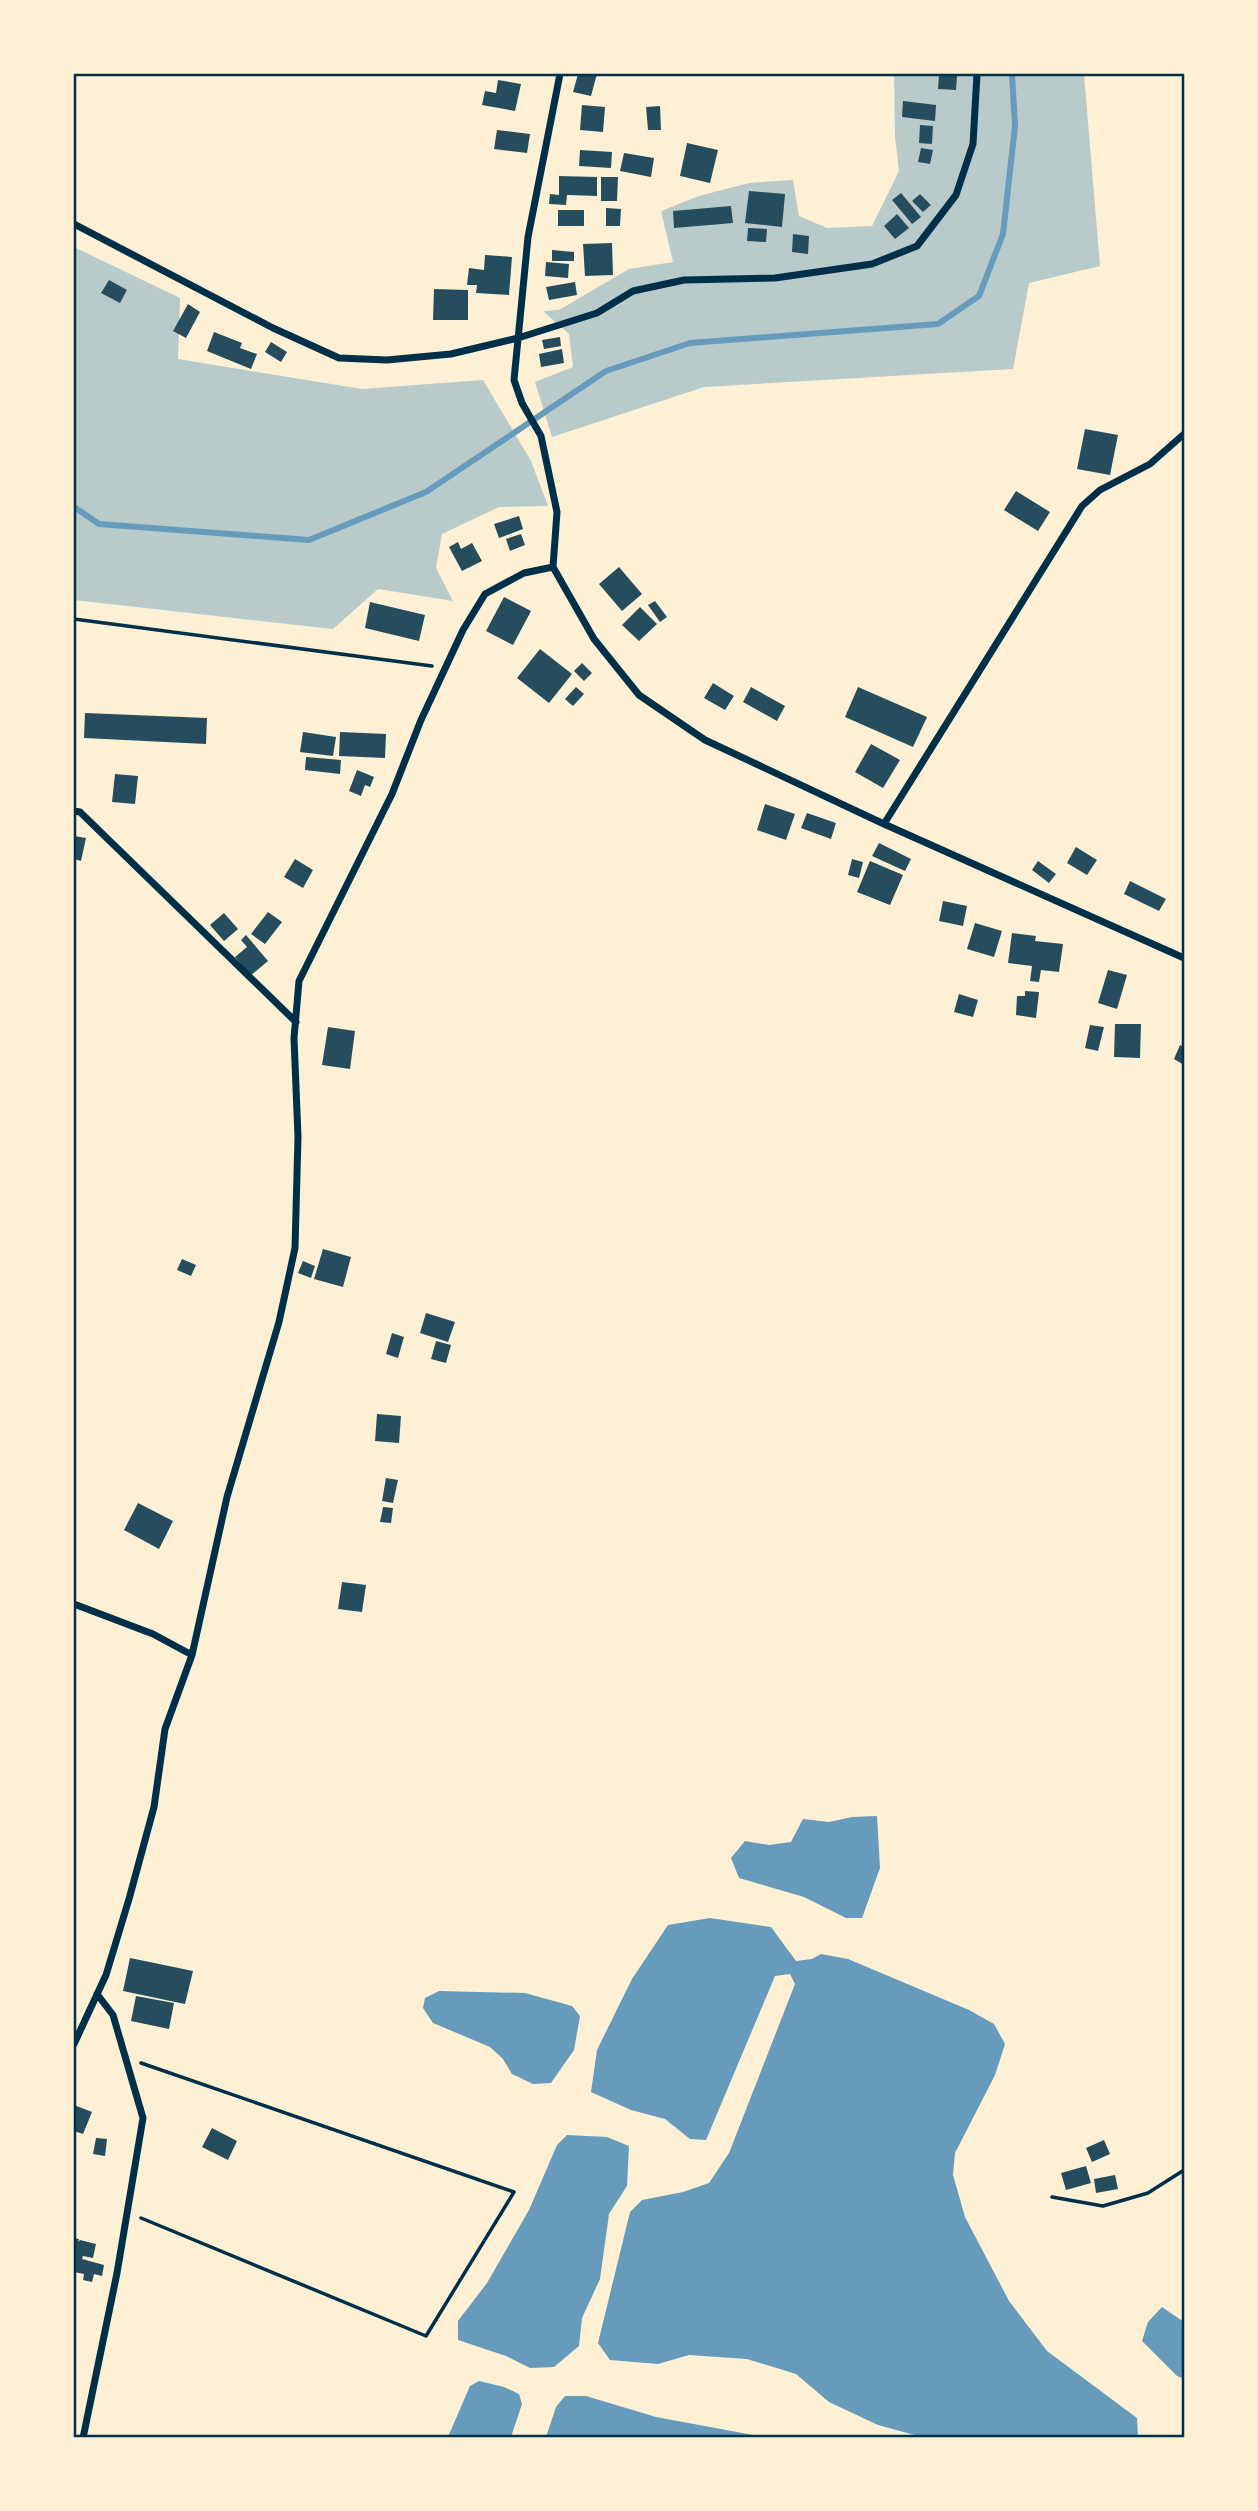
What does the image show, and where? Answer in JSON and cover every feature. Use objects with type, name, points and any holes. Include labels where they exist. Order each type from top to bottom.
[{"type":"street","points":[[560,74],[528,237],[514,380],[522,403],[541,436],[557,512],[553,567],[594,639],[639,695],[705,740],[884,824],[1185,958]]},
{"type":"street","points":[[74,224],[273,328],[339,358],[387,360],[451,354],[518,338],[597,313],[633,291],[645,288],[684,280],[775,278],[872,264],[917,246],[956,195],[973,144],[977,74]]},
{"type":"street","points":[[884,824],[1082,506],[1100,490],[1150,464],[1185,434]]},
{"type":"street","points":[[74,2043],[106,1975],[154,1807],[165,1729],[191,1655],[227,1497],[279,1322],[295,1248],[298,1137],[294,1038],[299,981],[391,794],[445,667],[485,594],[524,573],[553,567]]},
{"type":"street","points":[[74,811],[80,812],[296,1022]]},
{"type":"street","points":[[74,1604],[153,1634],[191,1655]]},
{"type":"street","points":[[83,2438],[128,2212],[143,2118],[113,2015],[97,1993]]},
{"type":"path","points":[[74,619],[445,667]]},
{"type":"path","points":[[126,2058],[513,2192],[426,2336],[128,2212]]},
{"type":"path","points":[[1052,2197],[1103,2206],[1148,2193],[1185,2170]]},
{"type":"shaded area","points":[[894,74],[1084,74],[1100,266],[1029,283],[1013,369],[704,387],[552,437],[535,382],[573,367],[569,334],[543,311],[559,310],[629,269],[673,262],[661,211],[699,196],[749,183],[793,180],[799,216],[827,228],[872,226],[899,171],[895,137]]},
{"type":"shaded area","points":[[74,247],[180,298],[178,359],[362,389],[483,380],[531,461],[548,506],[499,507],[442,534],[436,568],[453,601],[378,589],[333,629],[74,600]]},
{"type":"water","points":[[877,1816],[880,1868],[862,1918],[846,1918],[804,1897],[739,1878],[731,1858],[745,1841],[769,1845],[791,1842],[803,1819],[829,1822],[852,1817]]},
{"type":"water","points":[[710,1918],[771,1927],[796,1961],[812,1959],[821,1954],[848,1959],[969,2010],[994,2024],[1005,2044],[995,2075],[955,2153],[953,2175],[965,2217],[1009,2301],[1047,2351],[1137,2418],[1138,2437],[922,2437],[878,2425],[829,2402],[796,2374],[747,2359],[689,2355],[658,2364],[610,2360],[598,2343],[630,2212],[642,2200],[683,2192],[709,2183],[729,2153],[795,1984],[790,1974],[775,1976],[706,2140],[690,2139],[665,2119],[631,2110],[591,2092],[597,2050],[632,1979],[668,1925]]},
{"type":"water","points":[[439,1991],[525,1993],[572,2006],[580,2016],[574,2050],[551,2083],[533,2084],[512,2074],[503,2059],[490,2047],[433,2023],[423,2008],[425,1998]]},
{"type":"water","points":[[567,2135],[607,2137],[629,2146],[627,2186],[609,2214],[600,2279],[582,2318],[579,2346],[554,2367],[530,2368],[506,2356],[458,2340],[458,2321],[487,2283],[529,2210],[557,2145]]},
{"type":"water","points":[[1162,2307],[1184,2322],[1184,2379],[1177,2376],[1142,2341],[1148,2322]]},
{"type":"water","points":[[479,2381],[519,2394],[522,2404],[511,2437],[448,2437],[470,2386]]},
{"type":"water","points":[[565,2396],[586,2396],[656,2417],[764,2437],[546,2437],[556,2407]]},
{"type":"building","points":[[578,74],[597,74],[591,96],[573,92]]},
{"type":"building","points":[[939,75],[957,76],[956,90],[938,89]]},
{"type":"building","points":[[498,80],[521,84],[515,111],[482,105],[485,91],[496,93]]},
{"type":"building","points":[[903,101],[936,105],[935,121],[902,117]]},
{"type":"building","points":[[582,105],[605,107],[603,132],[580,130]]},
{"type":"building","points":[[660,106],[661,130],[648,130],[646,107]]},
{"type":"building","points":[[920,125],[933,126],[932,144],[919,143]]},
{"type":"building","points":[[497,130],[530,134],[527,153],[494,149]]},
{"type":"building","points":[[687,143],[718,150],[710,183],[680,176]]},
{"type":"building","points":[[921,148],[933,150],[930,164],[918,162]]},
{"type":"building","points":[[580,150],[612,152],[611,168],[579,166]]},
{"type":"building","points":[[624,153],[654,158],[651,177],[620,171]]},
{"type":"building","points":[[559,176],[597,177],[597,196],[567,195],[566,205],[549,204],[550,194],[559,195]]},
{"type":"building","points":[[601,177],[618,177],[617,201],[601,201]]},
{"type":"building","points":[[749,191],[785,194],[782,227],[745,223]]},
{"type":"building","points":[[901,193],[921,217],[912,224],[892,200]]},
{"type":"building","points":[[920,194],[931,205],[923,212],[912,201]]},
{"type":"building","points":[[731,206],[733,223],[674,228],[673,211]]},
{"type":"building","points":[[606,208],[621,209],[620,226],[606,226]]},
{"type":"building","points":[[558,210],[584,210],[584,226],[558,226]]},
{"type":"building","points":[[897,214],[909,228],[895,239],[884,226]]},
{"type":"building","points":[[748,228],[767,229],[766,242],[747,241]]},
{"type":"building","points":[[793,234],[809,236],[808,254],[792,252]]},
{"type":"building","points":[[612,243],[613,275],[585,276],[583,244]]},
{"type":"building","points":[[552,250],[574,252],[574,261],[552,261]]},
{"type":"building","points":[[485,255],[512,257],[509,295],[476,293],[477,285],[467,285],[469,268],[484,270]]},
{"type":"building","points":[[546,262],[569,264],[568,278],[545,276]]},
{"type":"building","points":[[109,280],[127,290],[120,303],[101,293]]},
{"type":"building","points":[[575,282],[577,295],[549,300],[546,287]]},
{"type":"building","points":[[434,289],[468,290],[468,320],[433,320]]},
{"type":"building","points":[[188,304],[200,312],[186,338],[173,331]]},
{"type":"building","points":[[214,332],[242,343],[240,348],[257,354],[251,369],[207,351]]},
{"type":"building","points":[[560,337],[561,346],[544,349],[542,340]]},
{"type":"building","points":[[271,342],[287,352],[281,362],[265,352]]},
{"type":"building","points":[[562,349],[564,363],[541,367],[539,354]]},
{"type":"building","points":[[1085,429],[1118,435],[1110,475],[1077,469]]},
{"type":"building","points":[[1016,491],[1050,512],[1038,531],[1004,510]]},
{"type":"building","points":[[519,516],[523,529],[499,538],[494,524]]},
{"type":"building","points":[[521,534],[525,545],[510,551],[506,539]]},
{"type":"building","points":[[458,542],[461,549],[472,543],[482,561],[462,571],[449,547]]},
{"type":"building","points":[[619,567],[642,594],[622,611],[599,584]]},
{"type":"building","points":[[504,597],[531,611],[513,645],[486,631]]},
{"type":"building","points":[[655,601],[667,617],[660,622],[648,605]]},
{"type":"building","points":[[370,602],[425,615],[419,641],[365,628]]},
{"type":"building","points":[[640,607],[657,624],[639,641],[622,625]]},
{"type":"building","points":[[540,649],[572,674],[549,703],[517,678]]},
{"type":"building","points":[[582,663],[592,673],[584,681],[574,671]]},
{"type":"building","points":[[713,683],[734,696],[725,710],[704,698]]},
{"type":"building","points":[[576,687],[584,694],[573,706],[565,699]]},
{"type":"building","points":[[751,687],[785,706],[777,721],[743,702]]},
{"type":"building","points":[[858,687],[927,717],[913,747],[845,717]]},
{"type":"building","points":[[85,713],[207,718],[206,744],[84,738]]},
{"type":"building","points":[[303,732],[336,737],[333,756],[300,752]]},
{"type":"building","points":[[340,732],[386,734],[385,758],[339,756]]},
{"type":"building","points":[[871,744],[900,760],[883,788],[855,772]]},
{"type":"building","points":[[306,757],[341,760],[340,774],[305,770]]},
{"type":"building","points":[[357,770],[374,777],[370,787],[365,785],[361,796],[349,791]]},
{"type":"building","points":[[115,774],[138,776],[135,804],[112,802]]},
{"type":"building","points":[[765,804],[795,814],[786,840],[757,830]]},
{"type":"building","points":[[807,813],[836,823],[831,839],[801,828]]},
{"type":"building","points":[[74,836],[86,838],[81,861],[74,859]]},
{"type":"building","points":[[879,843],[911,859],[905,871],[872,856]]},
{"type":"building","points":[[1076,847],[1097,860],[1087,875],[1067,863]]},
{"type":"building","points":[[295,859],[313,870],[303,888],[284,877]]},
{"type":"building","points":[[852,859],[863,862],[859,878],[848,875]]},
{"type":"building","points":[[870,861],[903,875],[890,905],[857,892]]},
{"type":"building","points":[[1038,861],[1056,874],[1049,883],[1032,870]]},
{"type":"building","points":[[1130,881],[1166,899],[1159,911],[1124,894]]},
{"type":"building","points":[[943,901],[967,906],[963,926],[939,921]]},
{"type":"building","points":[[268,912],[282,922],[265,944],[251,934]]},
{"type":"building","points":[[224,913],[238,929],[224,941],[210,925]]},
{"type":"building","points":[[975,923],[1002,931],[994,957],[967,949]]},
{"type":"building","points":[[1012,933],[1036,936],[1035,941],[1063,944],[1059,972],[1041,970],[1039,982],[1030,981],[1032,966],[1008,963]]},
{"type":"building","points":[[246,935],[268,961],[250,976],[235,957],[247,947],[241,940]]},
{"type":"building","points":[[1108,970],[1127,975],[1117,1009],[1098,1003]]},
{"type":"building","points":[[1025,991],[1039,992],[1036,1018],[1016,1015],[1017,996],[1025,996]]},
{"type":"building","points":[[959,994],[978,1000],[973,1017],[954,1012]]},
{"type":"building","points":[[1115,1024],[1141,1024],[1140,1058],[1114,1057]]},
{"type":"building","points":[[1090,1025],[1104,1027],[1098,1051],[1085,1048]]},
{"type":"building","points":[[328,1027],[355,1031],[350,1069],[322,1065]]},
{"type":"building","points":[[1180,1045],[1184,1047],[1184,1065],[1174,1059]]},
{"type":"building","points":[[323,1249],[351,1257],[343,1287],[314,1279]]},
{"type":"building","points":[[182,1259],[196,1265],[191,1276],[177,1270]]},
{"type":"building","points":[[303,1261],[315,1266],[311,1278],[298,1273]]},
{"type":"building","points":[[426,1313],[455,1322],[448,1342],[420,1333]]},
{"type":"building","points":[[392,1333],[404,1337],[398,1358],[386,1354]]},
{"type":"building","points":[[436,1341],[451,1345],[446,1363],[431,1359]]},
{"type":"building","points":[[377,1414],[401,1416],[399,1443],[375,1441]]},
{"type":"building","points":[[386,1478],[398,1480],[393,1503],[382,1501]]},
{"type":"building","points":[[138,1503],[173,1521],[159,1549],[124,1530]]},
{"type":"building","points":[[383,1507],[393,1508],[391,1523],[380,1522]]},
{"type":"building","points":[[342,1582],[366,1585],[362,1612],[338,1609]]},
{"type":"building","points":[[130,1958],[193,1971],[185,2004],[123,1991]]},
{"type":"building","points":[[136,1996],[174,2003],[169,2029],[131,2021]]},
{"type":"building","points":[[74,2105],[92,2112],[83,2134],[74,2131]]},
{"type":"building","points":[[212,2128],[237,2141],[228,2160],[202,2147]]},
{"type":"building","points":[[96,2138],[107,2139],[105,2156],[93,2154]]},
{"type":"building","points":[[1104,2140],[1110,2154],[1092,2162],[1086,2148]]},
{"type":"building","points":[[1086,2166],[1091,2183],[1066,2190],[1061,2173]]},
{"type":"building","points":[[1115,2175],[1118,2189],[1096,2193],[1094,2179]]},
{"type":"building","points":[[74,2238],[79,2239],[78,2242],[80,2240],[96,2244],[93,2258],[83,2256],[82,2259],[104,2265],[102,2276],[94,2274],[92,2282],[83,2280],[84,2274],[74,2272]]},
{"type":"waterway","points":[[74,507],[99,524],[309,540],[426,492],[606,371],[690,343],[938,324],[979,296],[1003,234],[1015,126],[1012,74]]}]
